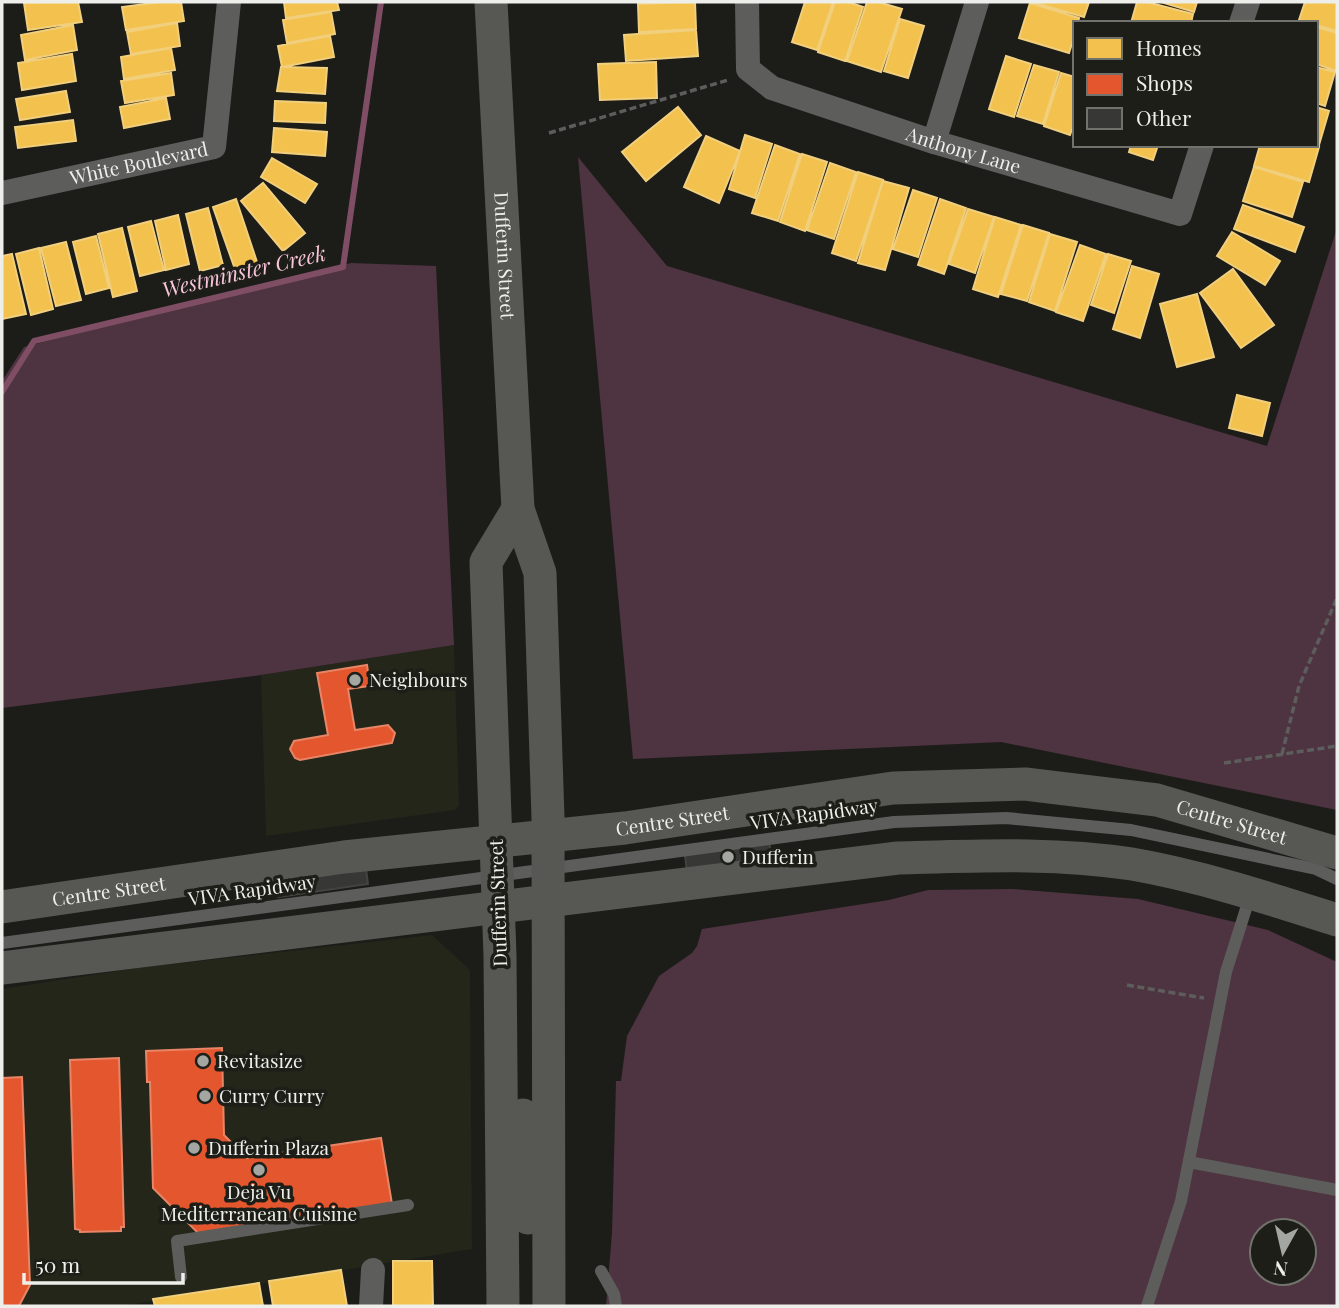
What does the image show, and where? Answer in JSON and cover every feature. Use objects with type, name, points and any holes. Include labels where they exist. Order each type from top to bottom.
[{"type":"main road","name":"Dufferin Street","points":[[491,2],[518,509],[540,573],[548,869],[550,1306]]},
{"type":"main road","name":"Dufferin Street","points":[[503,1306],[503,896],[496,842],[486,562],[518,509]]},
{"type":"main road","name":"Centre Street","points":[[2,968],[503,896],[548,869],[893,788],[1025,785],[1157,800],[1337,853]]},
{"type":"main road","name":"Centre Street","points":[[2,907],[344,857],[496,842],[548,869],[1025,855],[1132,864],[1251,892],[1337,920]]},
{"type":"main road","points":[[428,849],[457,852],[481,861],[503,896],[519,964],[522,1109],[533,1306]]},
{"type":"street","name":"White Boulevard","points":[[2,193],[214,147],[229,2]]},
{"type":"street","points":[[747,2],[748,69]]},
{"type":"street","points":[[934,142],[977,2]]},
{"type":"street","points":[[1242,21],[1248,2]]},
{"type":"street","name":"Anthony Lane","points":[[748,69],[772,88],[934,142],[1180,214],[1201,147]]},
{"type":"street","points":[[371,1306],[373,1270]]},
{"type":"lane","name":"VIVA Rapidway","points":[[548,869],[894,822],[1006,818],[1131,830],[1316,869],[1337,878]]},
{"type":"lane","points":[[1147,1306],[1181,1201],[1226,972],[1251,892]]},
{"type":"lane","name":"VIVA Rapidway","points":[[2,943],[503,896]]},
{"type":"lane","points":[[1189,1162],[1337,1190]]},
{"type":"lane","points":[[181,1277],[177,1241],[408,1205]]},
{"type":"lane","points":[[601,1271],[614,1294],[616,1306]]},
{"type":"path","points":[[548,134],[724,82],[748,69]]},
{"type":"path","points":[[1282,754],[1299,686],[1337,598]]},
{"type":"path","points":[[1224,763],[1337,746]]},
{"type":"path","points":[[1127,985],[1221,1001]]},
{"type":"shaded area","points":[[578,157],[667,266],[1267,446],[1337,228],[1337,810],[1001,742],[633,759]]},
{"type":"shaded area","points":[[351,263],[436,266],[454,645],[261,675],[2,708],[2,381],[24,347]]},
{"type":"shaded area","points":[[454,645],[459,805],[455,810],[266,836],[261,675]]},
{"type":"shaded area","points":[[1012,889],[1138,899],[1268,930],[1337,962],[1337,1306],[606,1306],[612,1233],[616,1081],[621,1081],[627,1036],[659,976],[692,953],[702,929],[889,900],[928,890]]},
{"type":"shaded area","points":[[432,935],[470,970],[472,1249],[122,1306],[2,1306],[2,989],[137,968]]},
{"type":"building: Homes","points":[[78,2],[82,22],[28,30],[24,3]]},
{"type":"building: Homes","points":[[181,2],[184,21],[126,30],[122,7]]},
{"type":"building: Homes","points":[[284,2],[337,2],[339,10],[286,18]]},
{"type":"building: Homes","points":[[695,2],[696,29],[639,32],[638,4]]},
{"type":"building: Homes","points":[[805,2],[833,2],[817,50],[792,42]]},
{"type":"building: Homes","points":[[835,2],[848,2],[863,7],[845,61],[818,52]]},
{"type":"building: Homes","points":[[867,2],[878,2],[902,9],[881,72],[847,61]]},
{"type":"building: Homes","points":[[1032,2],[1089,2],[1084,17]]},
{"type":"building: Homes","points":[[1137,2],[1193,14],[1191,21],[1132,21]]},
{"type":"building: Homes","points":[[1161,2],[1197,2],[1194,12]]},
{"type":"building: Homes","points":[[1305,2],[1337,2],[1337,31],[1318,26],[1318,21],[1299,20]]},
{"type":"building: Homes","points":[[1030,3],[1079,18],[1078,21],[1073,21],[1073,40],[1069,53],[1019,38]]},
{"type":"building: Homes","points":[[331,12],[335,34],[287,43],[283,20]]},
{"type":"building: Homes","points":[[900,19],[924,26],[908,78],[884,71]]},
{"type":"building: Homes","points":[[177,23],[180,46],[131,54],[127,32]]},
{"type":"building: Homes","points":[[73,25],[77,50],[25,60],[21,35]]},
{"type":"building: Homes","points":[[1318,28],[1337,33],[1337,71],[1318,65]]},
{"type":"building: Homes","points":[[696,30],[698,56],[626,61],[624,35]]},
{"type":"building: Homes","points":[[330,36],[334,57],[282,67],[278,46]]},
{"type":"building: Homes","points":[[171,48],[175,70],[124,79],[121,57]]},
{"type":"building: Homes","points":[[72,54],[76,81],[22,90],[18,63]]},
{"type":"building: Homes","points":[[1006,56],[1031,64],[1014,117],[989,109]]},
{"type":"building: Homes","points":[[656,62],[657,98],[600,100],[598,64]]},
{"type":"building: Homes","points":[[1034,65],[1059,72],[1043,124],[1017,116]]},
{"type":"building: Homes","points":[[281,67],[327,68],[325,94],[277,91]]},
{"type":"building: Homes","points":[[1318,68],[1335,72],[1325,106],[1318,104]]},
{"type":"building: Homes","points":[[171,73],[174,95],[125,103],[121,81]]},
{"type":"building: Homes","points":[[1061,73],[1073,76],[1073,126],[1070,135],[1044,126]]},
{"type":"building: Homes","points":[[66,91],[70,112],[20,120],[16,99]]},
{"type":"building: Homes","points":[[166,98],[170,119],[124,128],[120,107]]},
{"type":"building: Homes","points":[[275,101],[326,103],[325,123],[274,121]]},
{"type":"building: Homes","points":[[678,107],[701,135],[646,181],[622,152]]},
{"type":"building: Homes","points":[[1318,108],[1329,111],[1318,145]]},
{"type":"building: Homes","points":[[73,120],[76,141],[18,148],[15,127]]},
{"type":"building: Homes","points":[[274,128],[327,132],[325,156],[272,152]]},
{"type":"building: Homes","points":[[745,135],[772,144],[755,198],[729,189]]},
{"type":"building: Homes","points":[[706,136],[740,151],[719,203],[684,187]]},
{"type":"building: Homes","points":[[775,145],[800,154],[778,221],[752,213]]},
{"type":"building: Homes","points":[[1130,147],[1157,147],[1153,160],[1129,152]]},
{"type":"building: Homes","points":[[1259,147],[1319,147],[1309,182],[1254,166]]},
{"type":"building: Homes","points":[[802,154],[827,162],[805,231],[780,222]]},
{"type":"building: Homes","points":[[272,158],[317,184],[305,203],[261,177]]},
{"type":"building: Homes","points":[[830,163],[856,172],[834,239],[807,230]]},
{"type":"building: Homes","points":[[1254,167],[1303,182],[1292,217],[1243,201]]},
{"type":"building: Homes","points":[[858,172],[883,180],[856,261],[832,253]]},
{"type":"building: Homes","points":[[883,181],[909,188],[885,270],[858,263]]},
{"type":"building: Homes","points":[[263,183],[305,233],[283,251],[241,201]]},
{"type":"building: Homes","points":[[913,190],[937,198],[918,257],[893,249]]},
{"type":"building: Homes","points":[[236,199],[258,265],[236,272],[213,207]]},
{"type":"building: Homes","points":[[940,199],[966,208],[944,274],[918,265]]},
{"type":"building: Homes","points":[[1243,205],[1304,227],[1295,252],[1234,229]]},
{"type":"building: Homes","points":[[208,208],[223,265],[200,271],[186,214]]},
{"type":"building: Homes","points":[[968,209],[994,217],[975,273],[949,264]]},
{"type":"building: Homes","points":[[178,215],[189,264],[166,270],[155,221]]},
{"type":"building: Homes","points":[[995,217],[1021,225],[998,297],[973,289]]},
{"type":"building: Homes","points":[[151,221],[164,270],[140,276],[128,227]]},
{"type":"building: Homes","points":[[1023,225],[1049,233],[1027,301],[1001,294]]},
{"type":"building: Homes","points":[[122,228],[137,291],[113,297],[98,234]]},
{"type":"building: Homes","points":[[1232,232],[1280,261],[1265,285],[1217,256]]},
{"type":"building: Homes","points":[[1050,234],[1077,242],[1055,311],[1029,302]]},
{"type":"building: Homes","points":[[96,236],[109,288],[86,294],[73,242]]},
{"type":"building: Homes","points":[[66,242],[81,300],[56,306],[41,248]]},
{"type":"building: Homes","points":[[1080,245],[1106,254],[1083,321],[1056,312]]},
{"type":"building: Homes","points":[[39,248],[53,309],[31,315],[16,254]]},
{"type":"building: Homes","points":[[12,254],[26,314],[2,319],[2,256]]},
{"type":"building: Homes","points":[[1108,254],[1131,261],[1114,313],[1091,305]]},
{"type":"building: Homes","points":[[1132,266],[1159,274],[1140,338],[1113,329]]},
{"type":"building: Homes","points":[[1233,269],[1274,325],[1241,348],[1200,293]]},
{"type":"building: Homes","points":[[1197,294],[1214,357],[1177,367],[1160,304]]},
{"type":"building: Homes","points":[[1237,395],[1270,403],[1262,436],[1229,428]]},
{"type":"building: Homes","points":[[393,1261],[432,1261],[433,1306],[393,1306]]},
{"type":"building: Homes","points":[[341,1270],[347,1306],[273,1306],[269,1281]]},
{"type":"building: Homes","points":[[259,1283],[263,1306],[155,1306],[153,1299]]},
{"type":"building: Shops","points":[[367,665],[370,686],[348,689],[355,730],[388,725],[395,733],[392,743],[300,760],[295,758],[290,749],[294,741],[328,735],[317,673]]},
{"type":"building: Shops","name":"Dufferin Plaza","points":[[222,1048],[224,1135],[247,1158],[381,1138],[392,1204],[199,1234],[153,1188],[150,1082],[147,1082],[146,1051]]},
{"type":"building: Shops","points":[[119,1058],[124,1227],[121,1227],[121,1231],[80,1232],[75,1229],[70,1060]]},
{"type":"building: Shops","points":[[22,1077],[30,1285],[19,1306],[2,1306],[2,1078]]},
{"type":"building: Other","name":"Dufferin","points":[[769,842],[772,858],[687,872],[685,855]]},
{"type":"building: Other","points":[[366,869],[368,884],[278,897],[276,882]]},
{"type":"waterway","name":"Westminster Creek","points":[[2,392],[34,341],[343,267],[381,2]]},
{"type":"place","name":"Neighbours","points":[[355,680]]},
{"type":"place","name":"Dufferin","points":[[728,857]]},
{"type":"place","name":"Revitasize","points":[[203,1061]]},
{"type":"place","name":"Curry Curry","points":[[205,1096]]},
{"type":"place","name":"Dufferin Plaza","points":[[194,1148]]},
{"type":"place","name":"Deja Vu Mediterranean Cuisine","points":[[259,1170]]}]
